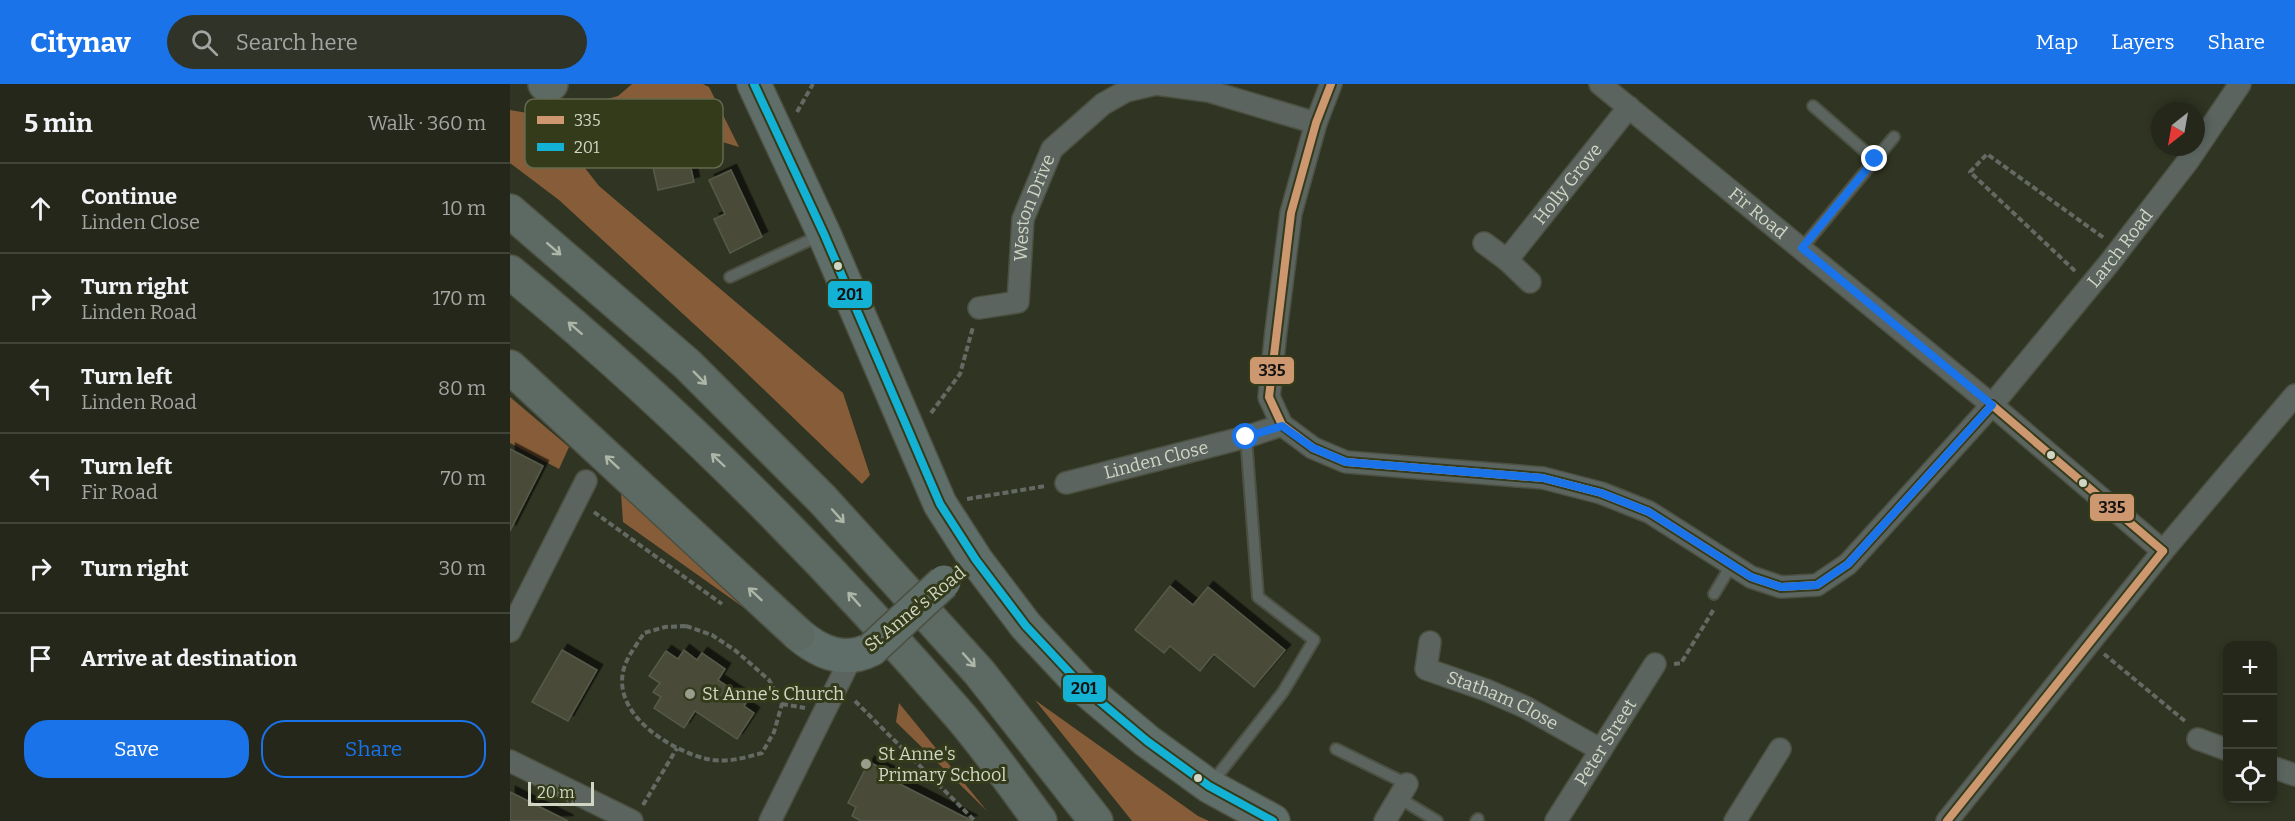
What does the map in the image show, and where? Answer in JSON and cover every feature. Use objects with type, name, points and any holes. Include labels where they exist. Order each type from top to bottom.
[{"type":"highway","points":[[545,84],[551,84]]},
{"type":"highway","points":[[510,211],[687,364],[823,500],[980,672],[1096,821]]},
{"type":"highway","points":[[510,272],[655,398],[801,541],[962,718],[1040,821]]},
{"type":"highway","points":[[510,367],[798,634]]},
{"type":"main road","points":[[754,84],[824,234],[940,504],[976,560],[1026,626],[1084,688],[1147,741],[1209,786],[1265,819]]},
{"type":"main road","name":"St Anne's Road","points":[[798,634],[824,652],[838,656],[862,652],[944,582],[976,560]]},
{"type":"street","name":"Weston Drive","points":[[979,308],[1018,302],[1023,219],[1052,149],[1103,104],[1126,91],[1156,84],[1208,91],[1316,123]]},
{"type":"street","points":[[1282,426],[1269,397],[1292,213],[1316,123],[1331,84]]},
{"type":"street","name":"Fir Road","points":[[1600,84],[1992,405],[2163,551]]},
{"type":"street","name":"Larch Road","points":[[1282,426],[1313,448],[1346,462],[1543,478],[1601,493],[1649,512],[1751,577],[1781,587],[1817,585],[1848,564],[1992,405],[2120,250],[2188,161],[2240,84]]},
{"type":"street","name":"Holly Grove","points":[[1507,260],[1629,107]]},
{"type":"street","points":[[1484,243],[1507,260],[1530,282]]},
{"type":"street","points":[[1947,821],[2163,551],[2295,395]]},
{"type":"street","name":"Linden Close","points":[[1066,483],[1282,426]]},
{"type":"street","points":[[510,631],[586,481]]},
{"type":"street","name":"Statham Close","points":[[1430,642],[1426,669],[1486,690],[1525,707],[1601,750]]},
{"type":"street","name":"St Anne's Road","points":[[770,821],[862,652]]},
{"type":"street","name":"Peter Street","points":[[1556,821],[1655,664]]},
{"type":"street","points":[[2198,739],[2225,749]]},
{"type":"street","points":[[1735,821],[1780,749]]},
{"type":"street","points":[[510,761],[637,814]]},
{"type":"street","points":[[2277,769],[2295,775]]},
{"type":"street","points":[[1385,821],[1403,791]]},
{"type":"lane","points":[[1814,106],[1875,159]]},
{"type":"lane","points":[[1802,248],[1893,137]]},
{"type":"lane","points":[[730,277],[824,234]]},
{"type":"lane","points":[[1209,786],[1283,692],[1314,640],[1258,597],[1246,437]]},
{"type":"lane","points":[[1714,594],[1732,564]]},
{"type":"lane","points":[[1336,749],[1403,791],[1437,821]]},
{"type":"path","points":[[2091,286],[1970,172],[1987,154],[2120,250]]},
{"type":"path","points":[[912,441],[960,374],[979,308]]},
{"type":"path","points":[[940,504],[1066,483]]},
{"type":"path","points":[[576,500],[728,607]]},
{"type":"path","points":[[1655,664],[1681,663],[1715,607],[1714,594]]},
{"type":"path","points":[[686,626],[712,634],[736,651],[769,680],[782,704],[774,732],[762,753],[738,760],[708,759],[677,748],[651,732],[633,713],[623,690],[625,666],[644,633],[665,627],[686,626]]},
{"type":"path","points":[[2090,642],[2185,720],[2198,739]]},
{"type":"path","points":[[855,701],[975,821]]},
{"type":"path","points":[[637,814],[677,748]]},
{"type":"shaded area","points":[[632,84],[703,84],[709,87],[715,99],[607,99],[618,96]]},
{"type":"shaded area","points":[[510,110],[525,113],[525,168],[585,168],[599,186],[843,393],[870,475],[862,484],[732,359],[559,200],[510,163]]},
{"type":"shaded area","points":[[723,115],[739,147],[723,142]]},
{"type":"shaded area","points":[[510,397],[569,447],[559,469],[510,443]]},
{"type":"shaded area","points":[[621,493],[750,612],[623,522]]},
{"type":"shaded area","points":[[1035,700],[1198,816],[1209,821],[1132,821]]},
{"type":"shaded area","points":[[899,703],[987,811],[896,722]]},
{"type":"building","points":[[653,168],[691,168],[694,182],[658,190]]},
{"type":"building","points":[[731,170],[762,237],[730,253],[714,219],[725,214],[709,180]]},
{"type":"building","points":[[510,449],[543,466],[510,531]]},
{"type":"building","points":[[1170,586],[1193,605],[1208,587],[1285,650],[1254,687],[1214,654],[1200,671],[1170,646],[1164,653],[1135,630]]},
{"type":"building","points":[[562,650],[597,670],[568,721],[532,702]]},
{"type":"building","name":"St Anne's Church","points":[[684,650],[697,660],[702,653],[725,669],[718,680],[748,700],[744,706],[754,713],[737,739],[695,711],[684,728],[654,708],[661,697],[653,692],[660,683],[649,676],[666,651],[678,659]]},
{"type":"building","points":[[869,762],[895,775],[892,780],[972,821],[861,821],[852,816],[856,807],[848,803]]},
{"type":"building","points":[[510,792],[568,821],[510,821]]},
{"type":"transit line","name":"201","points":[[754,84],[824,234],[940,504],[976,560],[1026,626],[1084,688],[1147,741],[1209,786],[1273,821]]},
{"type":"transit line","name":"335","points":[[1331,84],[1316,123],[1291,213],[1269,397],[1282,425],[1313,448],[1346,462],[1543,478],[1601,493],[1649,512],[1751,577],[1781,587],[1817,585],[1848,564],[1992,405]]},
{"type":"transit line","name":"335","points":[[1992,405],[2163,551]]},
{"type":"transit line","name":"335","points":[[1947,821],[2163,551]]},
{"type":"place","name":"St Anne's Church","points":[[690,694]]},
{"type":"place","name":"St Anne's Primary School","points":[[866,764]]},
{"type":"route","points":[[1246,437],[1282,426],[1313,448],[1346,462],[1543,478],[1601,493],[1649,512],[1751,577],[1781,587],[1817,585],[1848,564],[1992,405],[1802,248],[1875,159]]}]
